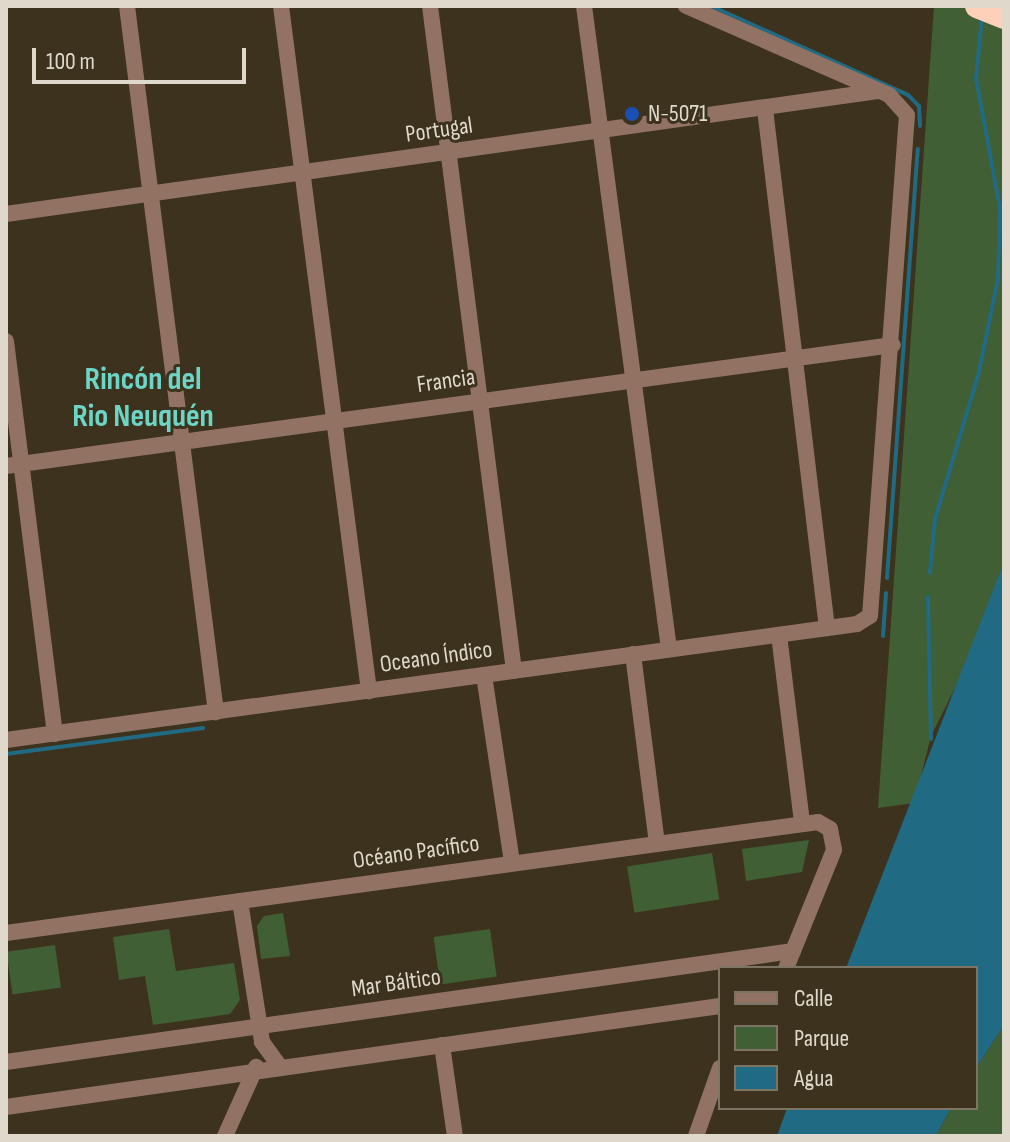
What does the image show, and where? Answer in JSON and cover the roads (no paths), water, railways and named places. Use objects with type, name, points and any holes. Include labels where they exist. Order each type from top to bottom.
[{"type":"highway","points":[[977,6],[1004,17]]},
{"type":"street","points":[[127,6],[216,712]]},
{"type":"street","points":[[281,6],[369,691]]},
{"type":"street","points":[[430,6],[514,671]]},
{"type":"street","points":[[584,6],[669,649]]},
{"type":"street","points":[[686,6],[879,91],[903,107],[908,124],[893,345]]},
{"type":"street","name":"Portugal","points":[[6,214],[879,91]]},
{"type":"street","points":[[765,109],[827,628]]},
{"type":"street","points":[[6,341],[14,465],[55,734]]},
{"type":"street","name":"Francia","points":[[14,465],[893,345]]},
{"type":"street","name":"Oceano Índico","points":[[6,740],[779,635],[827,628],[870,616],[893,345]]},
{"type":"street","points":[[779,635],[802,822]]},
{"type":"street","points":[[633,654],[657,843]]},
{"type":"street","points":[[484,675],[512,863]]},
{"type":"street","name":"Océano Pacífico","points":[[6,933],[802,822],[830,829],[832,855],[793,951]]},
{"type":"street","points":[[225,1136],[254,1072],[261,1034],[240,901]]},
{"type":"street","points":[[787,966],[793,951]]},
{"type":"street","name":"Mar Báltico","points":[[6,1062],[261,1034],[793,951]]},
{"type":"street","points":[[6,1107],[718,1006]]},
{"type":"street","points":[[261,1034],[281,1068]]},
{"type":"street","points":[[442,1045],[455,1136]]},
{"type":"street","points":[[696,1136],[718,1074]]},
{"type":"water","points":[[1004,562],[1004,1025],[978,1065],[978,966],[847,966]]},
{"type":"water","points":[[786,1110],[950,1110],[936,1136],[777,1136]]},
{"type":"waterway","points":[[711,6],[908,95],[919,106],[920,126]]},
{"type":"waterway","points":[[930,573],[935,519],[979,372],[998,279],[1000,208],[976,79],[982,16]]},
{"type":"waterway","points":[[887,578],[918,149]]},
{"type":"waterway","points":[[883,636],[886,593]]},
{"type":"waterway","points":[[928,597],[931,739]]},
{"type":"waterway","points":[[6,754],[203,728]]},
{"type":"place","name":"N-5071","points":[[632,114]]},
{"type":"district","name":"Rincón del Rio Neuquén","points":[[143,400]]}]
